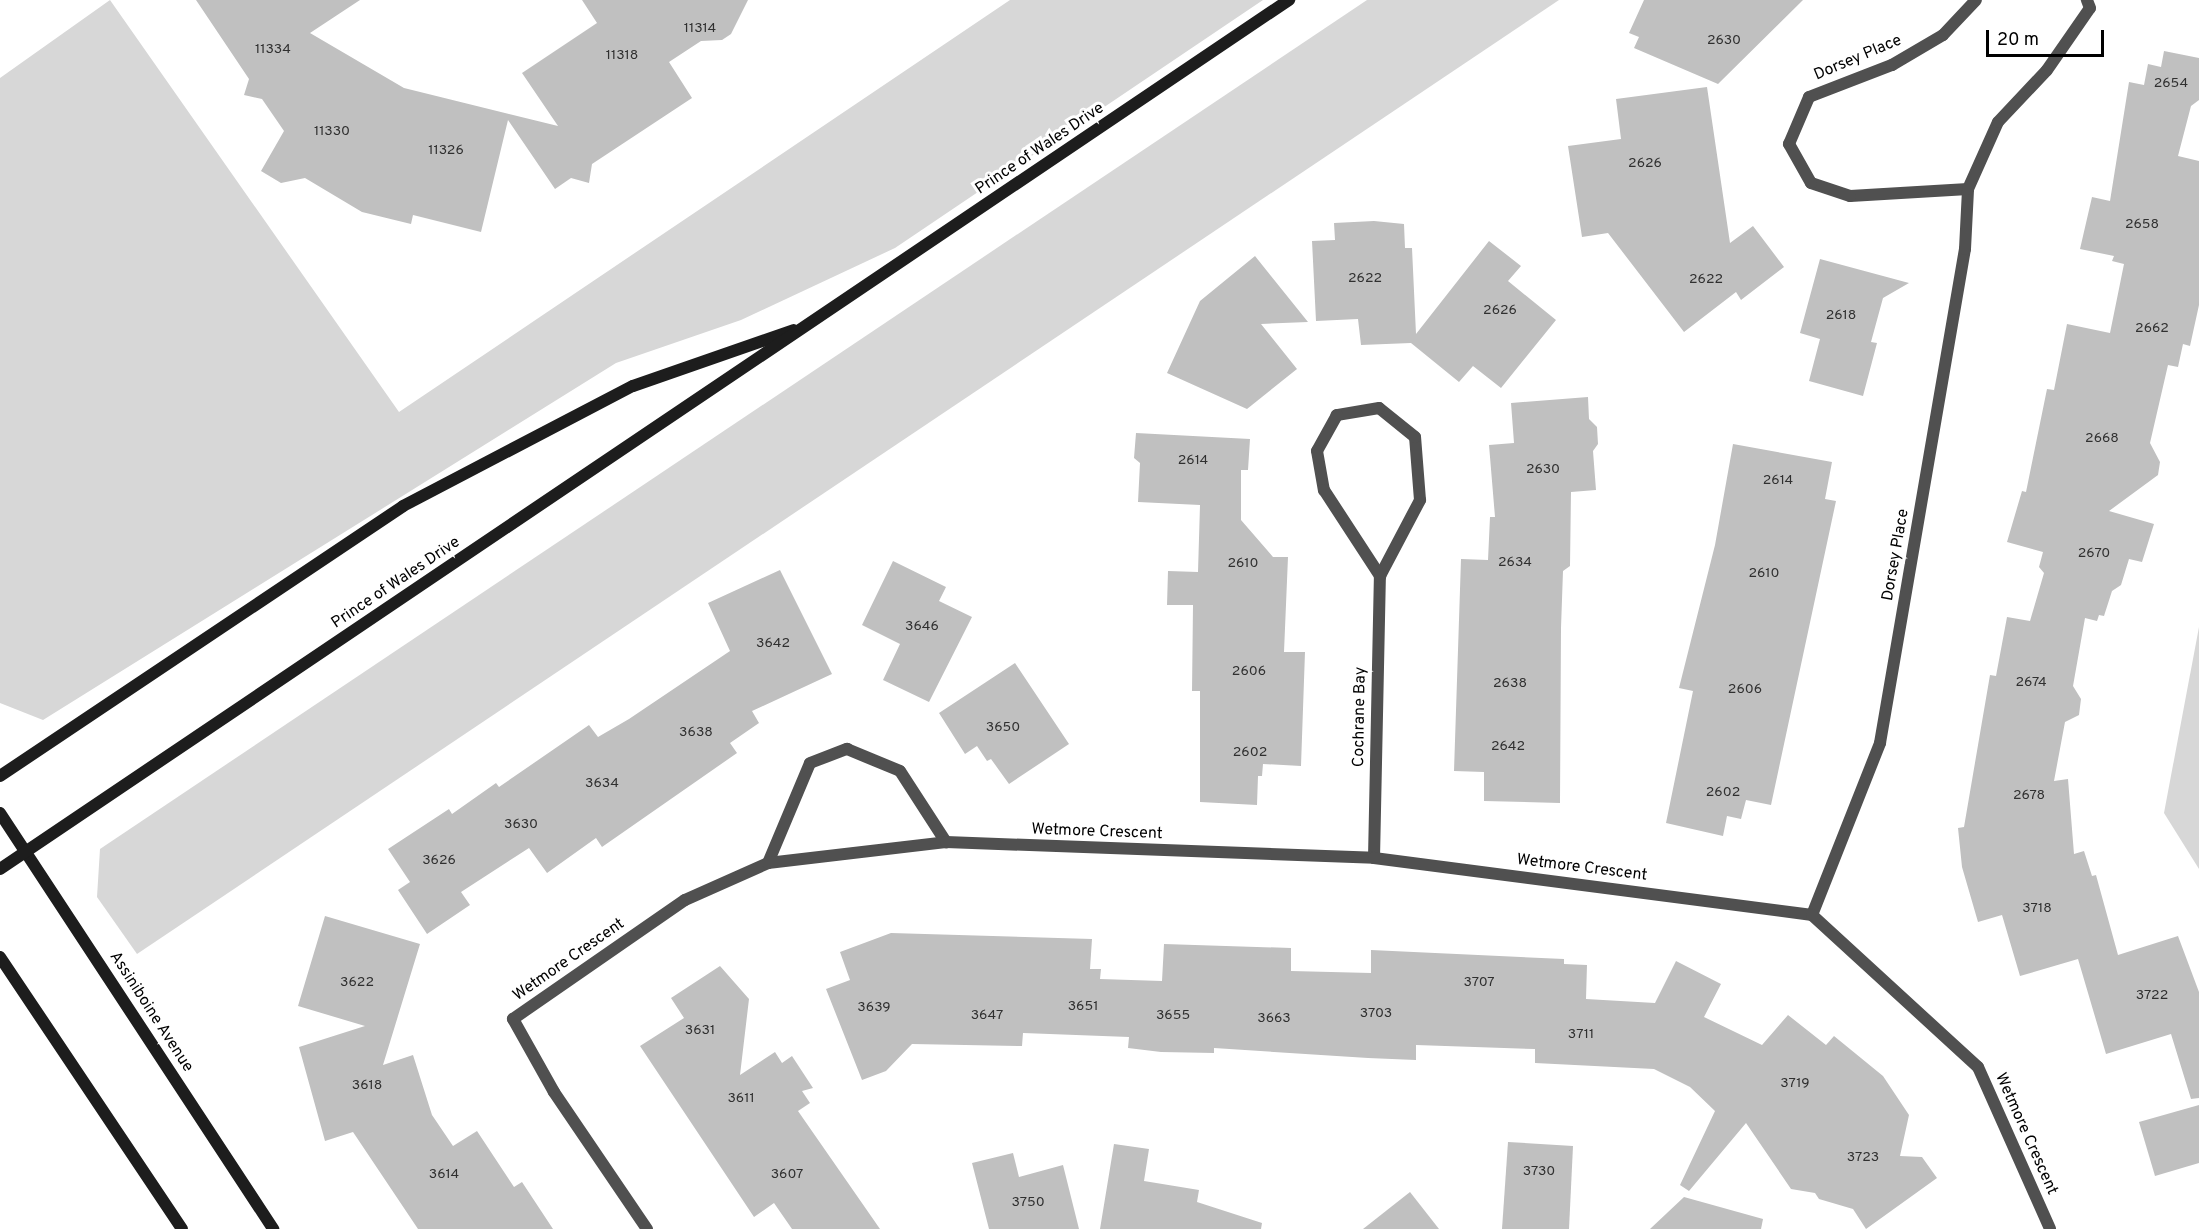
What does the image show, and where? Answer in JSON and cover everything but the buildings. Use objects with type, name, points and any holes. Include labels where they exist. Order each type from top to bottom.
[{"type":"main road","name":"Prince of Wales Drive","points":[[0,869],[1289,0]]},
{"type":"main road","name":"Prince of Wales Drive","points":[[0,776],[403,506],[633,386],[810,325]]},
{"type":"main road","name":"Assiniboine Avenue","points":[[0,813],[273,1229]]},
{"type":"main road","points":[[0,957],[182,1229]]},
{"type":"street","name":"Dorsey Place","points":[[1968,189],[1850,196],[1811,183],[1789,144],[1809,97],[1892,65],[1943,35],[1976,0]]},
{"type":"street","name":"Dorsey Place","points":[[1812,915],[1880,743],[1965,249],[1968,189],[1998,122],[2047,69],[2090,8],[2087,0]]},
{"type":"street","name":"Cochrane Bay","points":[[1374,858],[1380,576],[1420,500],[1415,437],[1379,408],[1337,415],[1317,451],[1324,490],[1380,576]]},
{"type":"street","points":[[768,863],[810,763],[847,749],[900,771],[946,842]]},
{"type":"street","name":"Wetmore Crescent","points":[[647,1229],[554,1092],[513,1019],[684,900],[768,863],[946,842],[1374,858],[1812,915],[1978,1067],[2050,1229]]},
{"type":"shaded area","points":[[110,0],[399,412],[1010,0],[1263,0],[895,248],[741,320],[616,363],[43,720],[0,703],[0,78]]},
{"type":"shaded area","points":[[1367,0],[1559,0],[137,954],[97,897],[100,849]]},
{"type":"shaded area","points":[[2199,627],[2199,869],[2164,813]]}]
